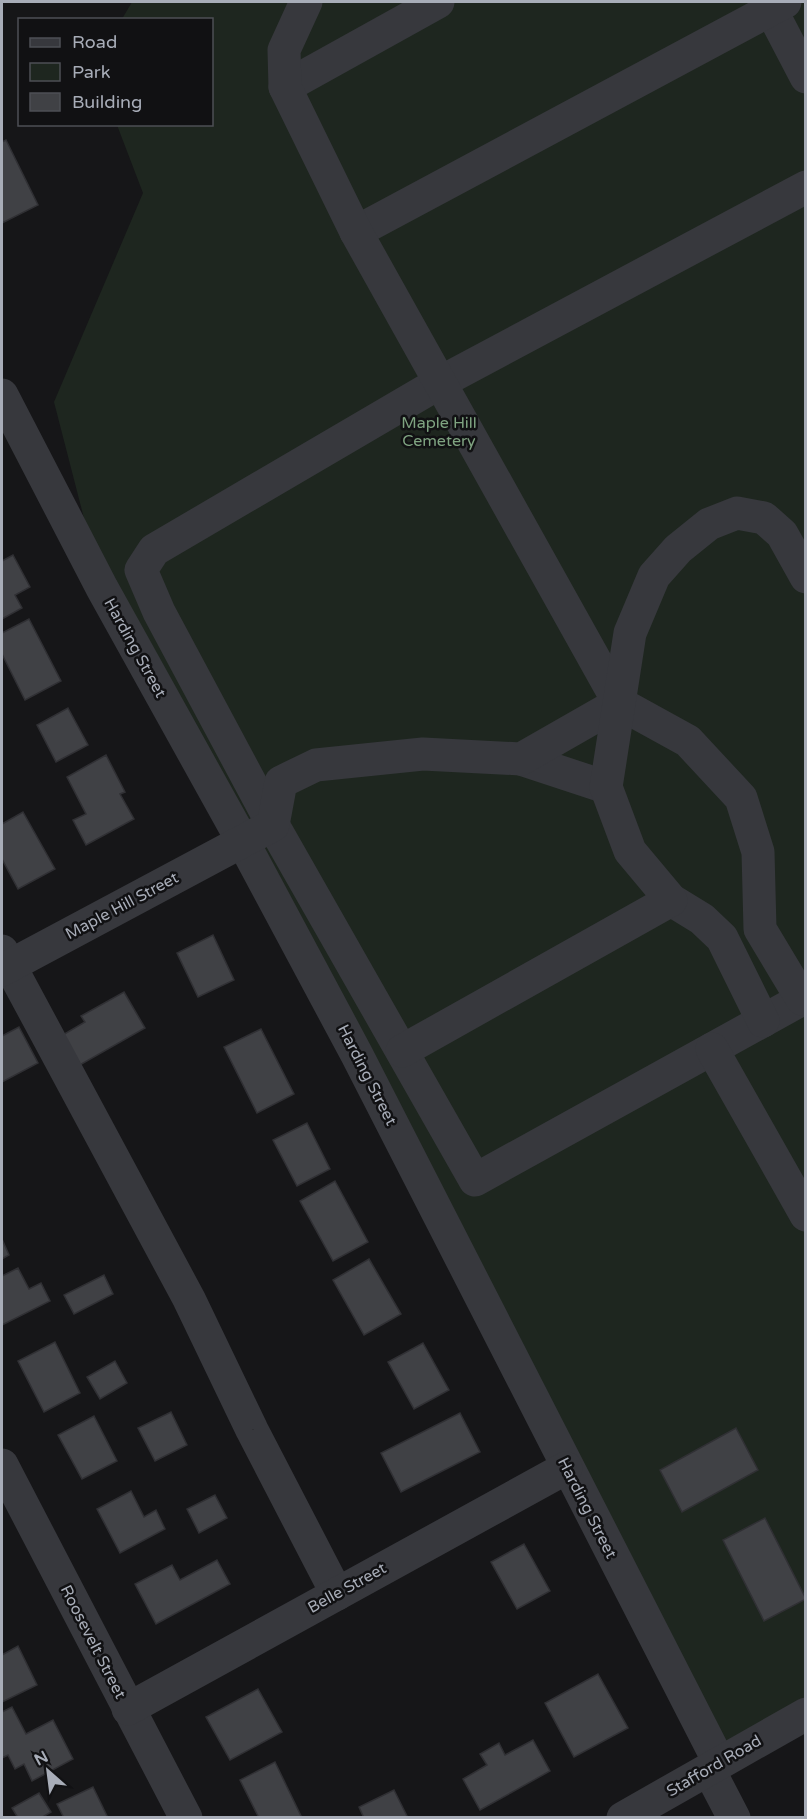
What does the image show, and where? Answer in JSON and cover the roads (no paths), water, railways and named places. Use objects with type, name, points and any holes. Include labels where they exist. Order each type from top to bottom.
[{"type":"street","points":[[306,2],[284,50],[285,87],[356,232],[439,383],[619,703],[688,741],[741,798],[758,852],[760,929],[804,998],[475,1180],[273,825],[159,612],[141,570],[154,550],[439,383],[806,187]]},
{"type":"street","points":[[285,87],[438,2]]},
{"type":"street","points":[[356,232],[774,4],[806,77]]},
{"type":"street","name":"Harding Street","points":[[2,395],[102,588],[243,842],[362,1066],[714,1766],[734,1818]]},
{"type":"street","points":[[763,1021],[722,938],[702,919],[671,900],[630,851],[606,787],[630,633],[654,576],[678,549],[709,524],[737,513],[764,518],[782,534],[806,577]]},
{"type":"street","points":[[521,759],[619,703]]},
{"type":"street","points":[[273,825],[281,782],[316,765],[423,754],[521,759],[606,787]]},
{"type":"street","name":"Maple Hill Street","points":[[4,963],[273,825]]},
{"type":"street","points":[[402,1051],[671,900]]},
{"type":"street","points":[[4,963],[189,1299],[252,1430],[338,1594]]},
{"type":"street","points":[[712,1049],[806,1215]]},
{"type":"street","name":"Belle Street","points":[[128,1709],[566,1468]]},
{"type":"street","name":"Roosevelt Street","points":[[6,1483],[186,1818]]},
{"type":"street","name":"Stafford Road","points":[[623,1818],[806,1714]]},
{"type":"park label","name":"Maple Hill Cemetery","points":[[439,432]]}]
